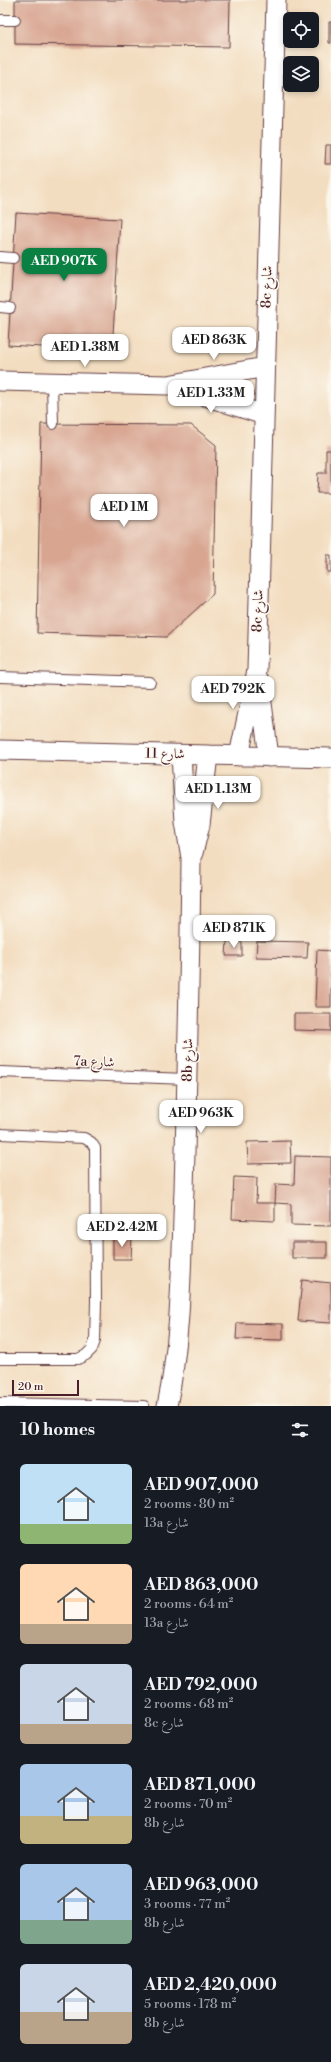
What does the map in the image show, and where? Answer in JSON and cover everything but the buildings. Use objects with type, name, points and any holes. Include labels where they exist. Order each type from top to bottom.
[{"type":"street","name":"8c شارع","points":[[239,756],[257,670],[276,0]]},
{"type":"street","points":[[0,381],[168,385],[265,367]]},
{"type":"street","points":[[168,385],[264,415]]},
{"type":"street","name":"8c شارع","points":[[257,670],[263,703],[268,757]]},
{"type":"street","name":"شارع 11","points":[[0,750],[331,758]]},
{"type":"street","name":"8b شارع","points":[[167,1406],[172,1383],[179,1322],[187,1079],[191,858],[186,822],[181,755]]},
{"type":"street","name":"8b شارع","points":[[191,858],[200,825],[208,755]]},
{"type":"lane","points":[[0,20],[15,20]]},
{"type":"lane","points":[[0,257],[13,258]]},
{"type":"lane","points":[[52,382],[53,424]]},
{"type":"lane","points":[[0,677],[150,682]]},
{"type":"lane","name":"7a شارع","points":[[0,1072],[187,1079]]},
{"type":"lane","points":[[0,1134],[84,1138],[91,1142],[95,1148],[96,1341],[92,1349],[86,1355],[78,1359],[0,1359]]},
{"type":"lane","points":[[0,1403],[14,1405],[144,1406]]}]
